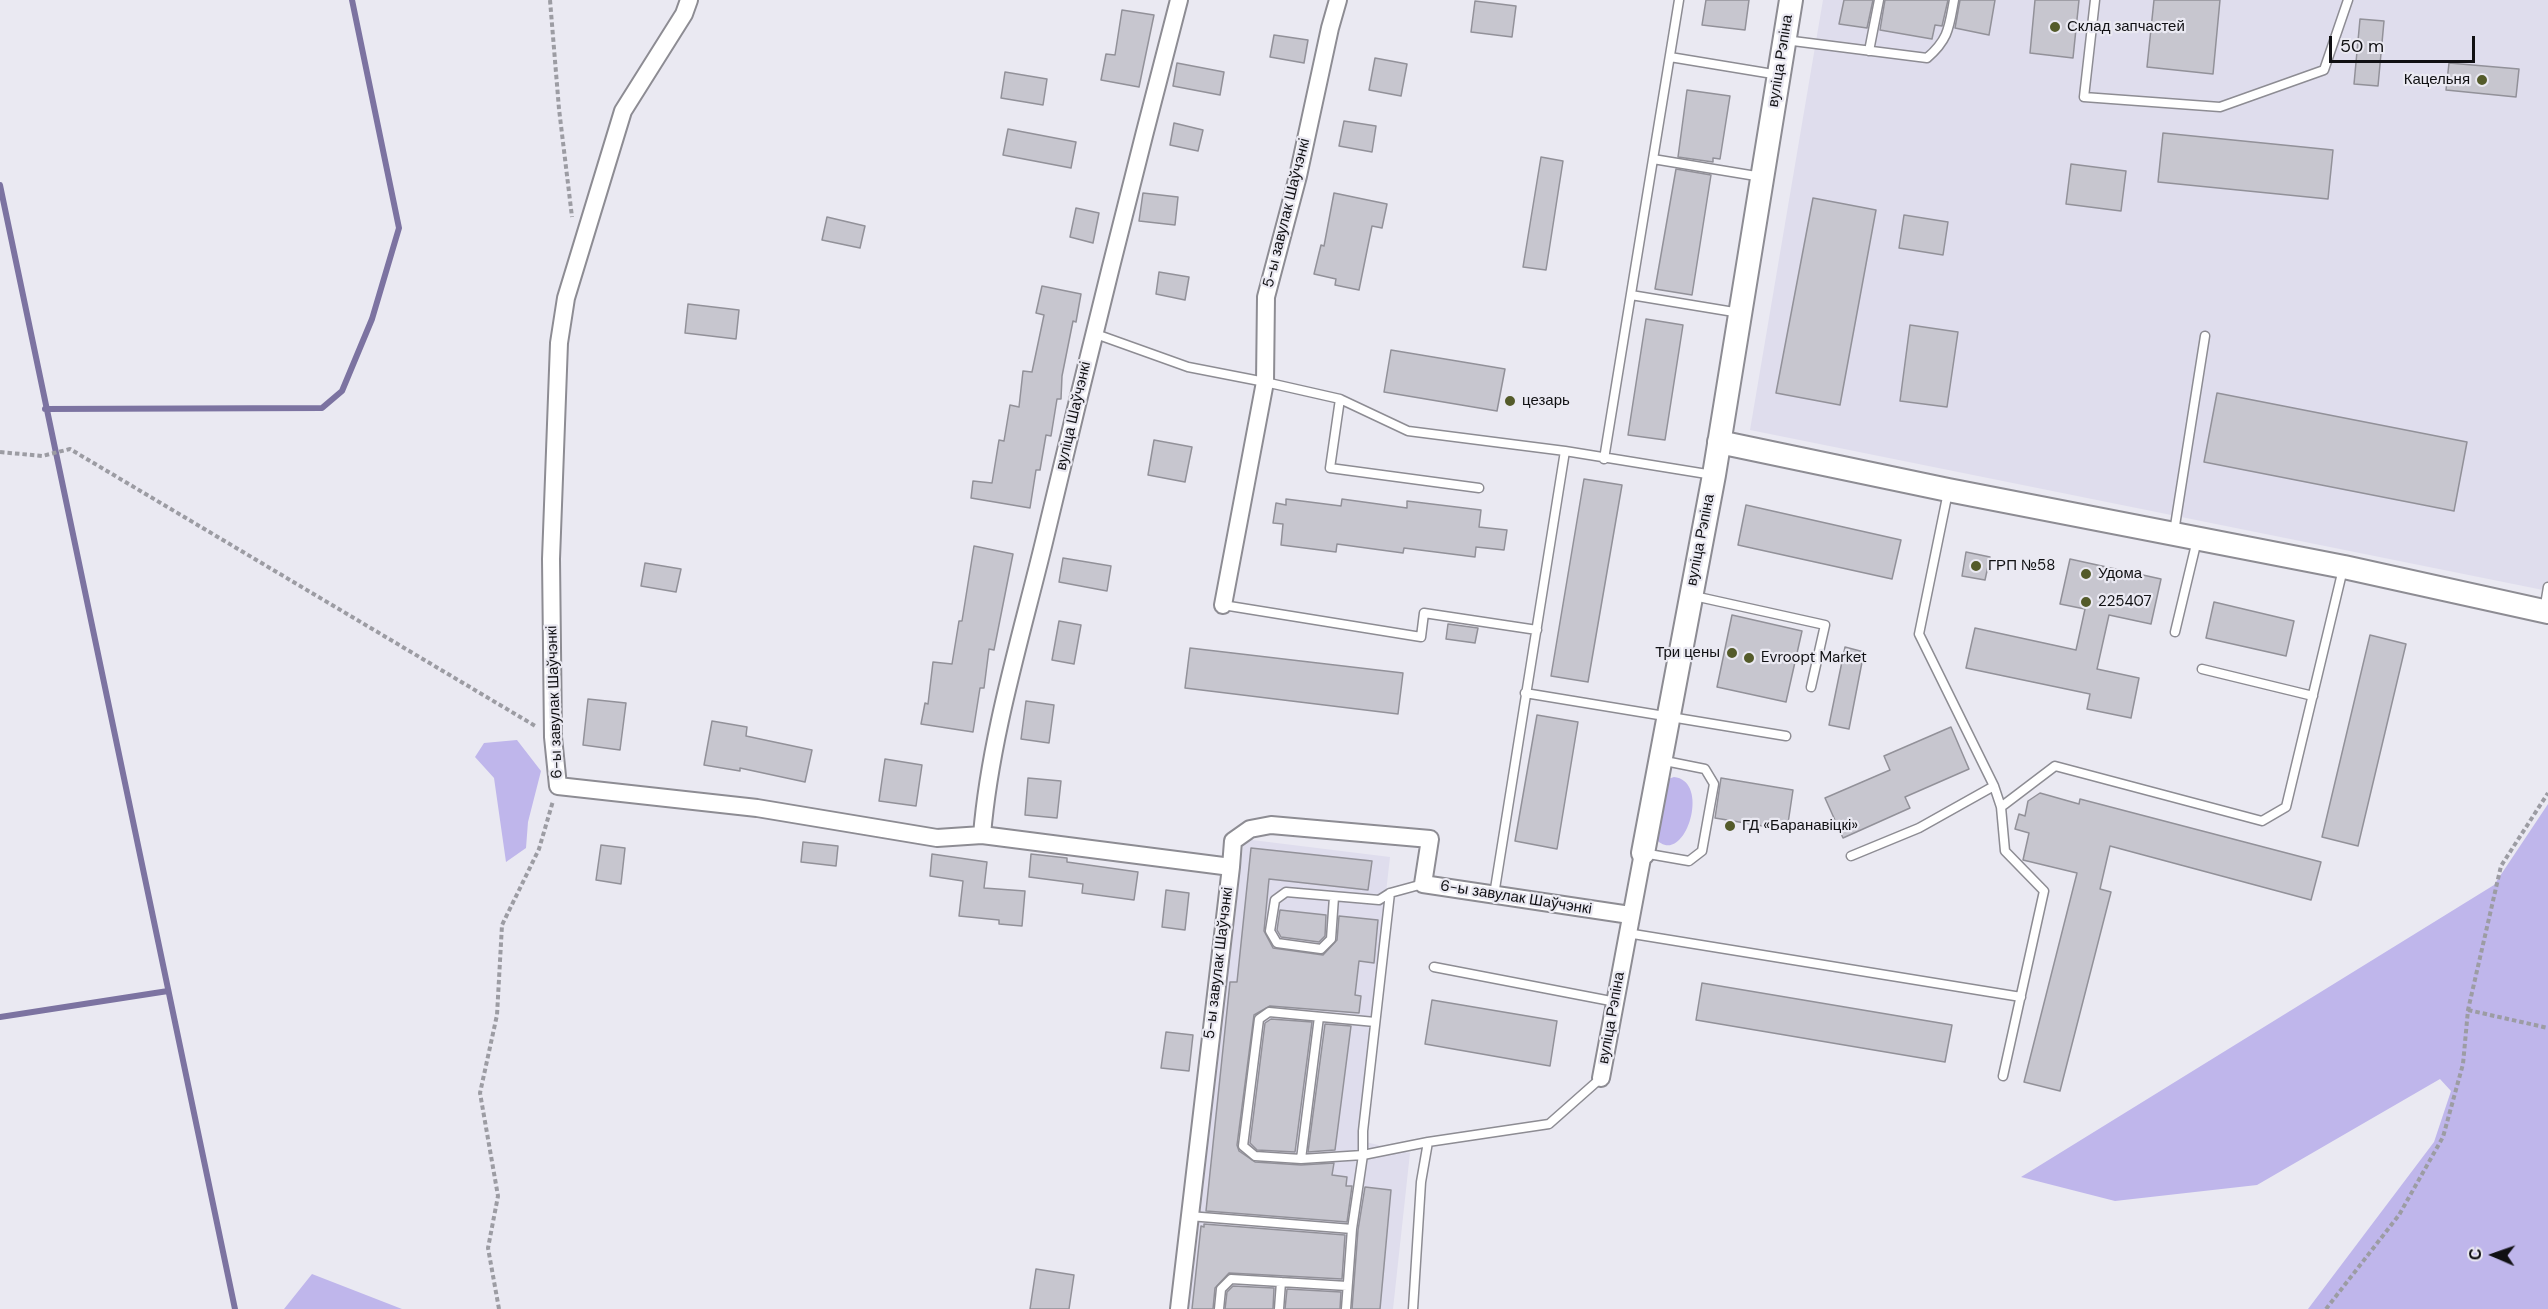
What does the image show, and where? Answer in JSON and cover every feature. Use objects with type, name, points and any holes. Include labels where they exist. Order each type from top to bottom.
[{"type":"street","name":"6-ы завулак Шаўчэнкі","points":[[689,0],[684,14],[623,111],[566,298],[559,343],[551,559],[553,737],[558,786],[757,808],[937,838],[982,836]]},
{"type":"street","name":"вуліца Шаўчэнкі","points":[[982,836],[986,794],[1093,333],[1179,0]]},
{"type":"street","name":"5-ы завулак Шаўчэнкі","points":[[1223,605],[1265,381],[1266,297],[1298,176],[1338,0]]},
{"type":"street","name":"вуліца Рэпіна","points":[[1602,1078],[1626,933],[1714,475],[1791,0]]},
{"type":"street","points":[[1719,442],[1948,490],[2174,532],[2546,612]]},
{"type":"street","name":"6-ы завулак Шаўчэнкі","points":[[1231,867],[1233,841],[1250,829],[1272,825],[1430,839],[1423,884],[1630,915]]},
{"type":"street","name":"5-ы завулак Шаўчэнкі","points":[[982,836],[1231,867],[1179,1309]]},
{"type":"lane","points":[[1604,459],[1679,0]]},
{"type":"lane","points":[[1869,51],[1879,0]]},
{"type":"lane","points":[[1784,40],[1928,58],[1942,45],[1949,30],[1953,0]]},
{"type":"lane","points":[[2095,0],[2084,97],[2220,107],[2324,70],[2348,0]]},
{"type":"lane","points":[[1670,57],[1779,75]]},
{"type":"lane","points":[[1653,159],[1762,177]]},
{"type":"lane","points":[[1631,295],[1740,313]]},
{"type":"lane","points":[[1093,333],[1188,368],[1265,381],[1340,399],[1408,431],[1565,451],[1714,475]]},
{"type":"lane","points":[[2174,532],[2205,336]]},
{"type":"lane","points":[[1340,399],[1330,468],[1479,488]]},
{"type":"lane","points":[[1494,895],[1565,451]]},
{"type":"lane","points":[[1948,490],[1919,634],[1995,786],[2001,807],[2005,851],[2044,891],[2002,1076]]},
{"type":"lane","points":[[2175,632],[2198,537]]},
{"type":"lane","points":[[2001,807],[2055,766],[2262,821],[2286,807],[2344,567]]},
{"type":"lane","points":[[2546,612],[2548,587]]},
{"type":"lane","points":[[1691,596],[1825,625],[1811,687]]},
{"type":"lane","points":[[1223,605],[1421,637],[1424,613],[1537,630]]},
{"type":"lane","points":[[2202,669],[2313,696]]},
{"type":"lane","points":[[1526,693],[1786,736]]},
{"type":"lane","points":[[1642,853],[1689,861],[1702,851],[1714,784],[1705,769],[1660,760]]},
{"type":"lane","points":[[1851,856],[1919,828],[1995,786]]},
{"type":"lane","points":[[1334,897],[1331,939],[1321,949],[1277,943],[1270,931],[1275,900],[1286,892],[1378,900],[1390,893],[1423,884]]},
{"type":"lane","points":[[1346,1309],[1352,1229],[1363,1155],[1363,1131],[1390,893]]},
{"type":"lane","points":[[1626,933],[2021,997]]},
{"type":"lane","points":[[1434,967],[1616,1002]]},
{"type":"lane","points":[[1375,1022],[1269,1012],[1258,1019],[1243,1146],[1255,1156],[1300,1159],[1363,1155],[1428,1142],[1549,1124],[1602,1078]]},
{"type":"lane","points":[[1300,1159],[1319,1017]]},
{"type":"lane","points":[[1413,1309],[1421,1182],[1428,1142]]},
{"type":"lane","points":[[1189,1216],[1352,1229]]},
{"type":"lane","points":[[1219,1309],[1221,1288],[1231,1279],[1347,1286]]},
{"type":"lane","points":[[1279,1309],[1281,1282]]},
{"type":"path","points":[[550,0],[559,109],[572,218]]},
{"type":"path","points":[[0,452],[42,456],[70,449],[553,737]]},
{"type":"path","points":[[499,1309],[488,1248],[498,1196],[480,1093],[497,1015],[502,925],[539,849],[558,786]]},
{"type":"path","points":[[2326,1309],[2399,1215],[2443,1137],[2463,1064],[2468,1010],[2501,866],[2548,793]]},
{"type":"path","points":[[2468,1010],[2548,1028]]},
{"type":"shaded area","points":[[1823,0],[2548,0],[2548,591],[1750,430]]},
{"type":"shaded area","points":[[517,740],[541,771],[528,822],[526,848],[506,862],[494,778],[475,757],[484,743]]},
{"type":"shaded area","points":[[1674,777],[1686,782],[1691,793],[1692,807],[1690,822],[1683,835],[1675,843],[1665,845],[1654,837],[1665,780]]},
{"type":"shaded area","points":[[2548,804],[2548,1309],[2308,1309],[2434,1142],[2451,1091],[2440,1079],[2257,1185],[2115,1201],[2021,1177],[2494,885]]},
{"type":"shaded area","points":[[1244,839],[1390,857],[1358,1140],[1410,1153],[1393,1309],[1187,1309]]},
{"type":"shaded area","points":[[312,1274],[402,1309],[284,1309]]},
{"type":"building","points":[[1706,0],[1749,0],[1745,30],[1702,25]]},
{"type":"building","points":[[1844,0],[1873,0],[1867,28],[1839,24]]},
{"type":"building","points":[[1885,0],[1948,0],[1942,26],[1935,25],[1932,39],[1880,30]]},
{"type":"building","points":[[1960,0],[1995,0],[1989,35],[1955,28]]},
{"type":"building","name":"Склад запчастей","points":[[2035,0],[2079,0],[2073,58],[2030,53]]},
{"type":"building","points":[[2154,0],[2220,0],[2213,74],[2147,67]]},
{"type":"building","points":[[1475,1],[1516,6],[1512,37],[1471,32]]},
{"type":"building","points":[[1122,10],[1154,15],[1139,87],[1101,80],[1106,54],[1115,55]]},
{"type":"building","points":[[2360,19],[2384,21],[2378,86],[2354,84]]},
{"type":"building","points":[[1274,35],[1308,40],[1304,63],[1270,57]]},
{"type":"building","points":[[1375,58],[1407,64],[1401,96],[1369,90]]},
{"type":"building","points":[[1177,63],[1224,72],[1220,95],[1173,86]]},
{"type":"building","name":"Кацельня","points":[[2449,63],[2519,69],[2516,97],[2446,90]]},
{"type":"building","points":[[1005,72],[1047,79],[1043,105],[1001,98]]},
{"type":"building","points":[[1687,90],[1730,96],[1720,159],[1713,158],[1713,162],[1678,157]]},
{"type":"building","points":[[1344,121],[1376,126],[1372,152],[1339,146]]},
{"type":"building","points":[[1174,123],[1203,130],[1198,151],[1170,145]]},
{"type":"building","points":[[1008,129],[1076,142],[1071,168],[1003,155]]},
{"type":"building","points":[[2163,133],[2333,150],[2328,199],[2158,182]]},
{"type":"building","points":[[1541,157],[1563,161],[1546,270],[1523,267]]},
{"type":"building","points":[[2071,164],[2126,171],[2121,211],[2066,204]]},
{"type":"building","points":[[1676,169],[1711,175],[1692,295],[1655,289]]},
{"type":"building","points":[[1143,193],[1178,197],[1175,225],[1139,221]]},
{"type":"building","points":[[1334,193],[1387,204],[1382,228],[1372,226],[1359,290],[1335,285],[1336,279],[1314,274],[1321,245],[1324,246]]},
{"type":"building","points":[[1813,198],[1876,210],[1840,405],[1776,393]]},
{"type":"building","points":[[1076,208],[1099,213],[1093,243],[1070,237]]},
{"type":"building","points":[[1904,215],[1948,222],[1943,255],[1899,248]]},
{"type":"building","points":[[827,217],[865,226],[860,248],[822,240]]},
{"type":"building","points":[[1159,272],[1189,277],[1185,300],[1156,294]]},
{"type":"building","points":[[1042,286],[1081,294],[1062,376],[1061,399],[1057,399],[1051,436],[1046,435],[1040,470],[1036,470],[1030,508],[971,498],[973,481],[992,483],[999,440],[1004,441],[1010,405],[1019,407],[1023,371],[1032,372],[1044,315],[1036,313]]},
{"type":"building","points":[[688,304],[739,310],[736,339],[685,333]]},
{"type":"building","points":[[1646,319],[1683,325],[1665,440],[1628,435]]},
{"type":"building","points":[[1910,325],[1958,332],[1947,407],[1900,401]]},
{"type":"building","points":[[1391,350],[1505,369],[1497,411],[1384,392]]},
{"type":"building","points":[[2217,393],[2467,442],[2454,511],[2204,462]]},
{"type":"building","points":[[1154,440],[1192,447],[1185,482],[1148,475]]},
{"type":"building","points":[[1584,479],[1622,485],[1588,682],[1551,676]]},
{"type":"building","points":[[1286,499],[1341,506],[1342,499],[1407,508],[1407,501],[1481,510],[1479,527],[1507,530],[1504,550],[1476,547],[1475,557],[1404,548],[1403,553],[1337,544],[1336,552],[1281,545],[1283,524],[1273,523],[1276,503],[1286,505]]},
{"type":"building","points":[[1746,505],[1901,540],[1892,579],[1738,545]]},
{"type":"building","points":[[974,546],[1013,554],[994,650],[989,649],[984,688],[980,688],[973,732],[921,724],[925,703],[928,704],[933,662],[952,664],[959,621],[962,621]]},
{"type":"building","name":"ГРП №58","points":[[1966,552],[1990,557],[1985,580],[1962,576]]},
{"type":"building","points":[[1063,558],[1111,566],[1107,591],[1059,582]]},
{"type":"building","points":[[2070,559],[2161,579],[2151,624],[2109,615],[2097,669],[2139,678],[2131,718],[2087,709],[2090,694],[1966,668],[1975,628],[2076,650],[2085,609],[2060,604]]},
{"type":"building","points":[[645,563],[681,569],[676,592],[641,586]]},
{"type":"building","points":[[2214,602],[2294,621],[2286,656],[2206,638]]},
{"type":"building","points":[[1732,615],[1802,631],[1786,702],[1717,687]]},
{"type":"building","points":[[1059,621],[1081,625],[1074,664],[1052,660]]},
{"type":"building","points":[[1448,624],[1478,628],[1475,643],[1446,639]]},
{"type":"building","points":[[2370,635],[2406,644],[2358,846],[2322,837]]},
{"type":"building","points":[[1845,647],[1864,652],[1849,729],[1829,725]]},
{"type":"building","points":[[1190,648],[1403,673],[1398,714],[1185,688]]},
{"type":"building","points":[[588,699],[626,703],[620,750],[583,745]]},
{"type":"building","points":[[1026,701],[1054,705],[1049,743],[1021,739]]},
{"type":"building","points":[[1537,715],[1578,722],[1557,849],[1515,841]]},
{"type":"building","points":[[712,721],[747,727],[746,736],[812,750],[805,782],[740,768],[740,771],[704,765]]},
{"type":"building","points":[[1951,727],[1969,769],[1905,797],[1910,808],[1843,838],[1825,798],[1890,770],[1884,756]]},
{"type":"building","points":[[885,759],[922,765],[916,806],[879,801]]},
{"type":"building","points":[[1028,778],[1061,781],[1057,818],[1025,815]]},
{"type":"building","points":[[1721,778],[1793,790],[1787,830],[1715,818]]},
{"type":"building","points":[[2040,793],[2079,804],[2080,799],[2321,862],[2311,900],[2110,846],[2100,889],[2111,892],[2060,1091],[2024,1082],[2077,873],[2023,860],[2029,833],[2015,829],[2019,814],[2025,816],[2028,801]]},
{"type":"building","points":[[803,842],[838,846],[836,866],[801,862]]},
{"type":"building","points":[[601,845],[625,848],[621,884],[596,880]]},
{"type":"building","points":[[1251,848],[1372,861],[1368,890],[1269,879],[1264,931],[1273,948],[1323,955],[1337,940],[1339,916],[1378,920],[1374,963],[1359,961],[1355,995],[1361,996],[1359,1013],[1270,1006],[1254,1015],[1237,1145],[1239,1151],[1255,1162],[1301,1165],[1334,1163],[1332,1175],[1347,1177],[1346,1186],[1352,1186],[1347,1222],[1206,1211],[1230,982],[1237,982]]},
{"type":"building","points":[[932,854],[987,862],[984,888],[1025,891],[1022,926],[999,924],[999,920],[959,916],[963,881],[930,876]]},
{"type":"building","points":[[1031,854],[1067,858],[1067,862],[1138,872],[1134,900],[1082,893],[1083,884],[1029,877]]},
{"type":"building","points":[[1166,890],[1189,893],[1185,930],[1162,927]]},
{"type":"building","points":[[1280,910],[1326,915],[1325,936],[1319,942],[1281,937],[1277,930]]},
{"type":"building","points":[[1702,983],[1952,1025],[1945,1062],[1696,1020]]},
{"type":"building","points":[[1432,1000],[1557,1021],[1550,1066],[1425,1044]]},
{"type":"building","points":[[1271,1019],[1312,1022],[1295,1152],[1257,1150],[1250,1143],[1265,1023]]},
{"type":"building","points":[[1325,1024],[1351,1026],[1335,1150],[1308,1152]]},
{"type":"building","points":[[1166,1032],[1193,1035],[1189,1071],[1161,1068]]},
{"type":"building","points":[[1365,1187],[1391,1190],[1380,1309],[1352,1309],[1358,1230]]},
{"type":"building","points":[[1204,1224],[1345,1235],[1342,1279],[1229,1273],[1215,1288],[1213,1309],[1192,1309],[1201,1226],[1204,1227]]},
{"type":"building","points":[[1036,1269],[1074,1275],[1069,1309],[1030,1309]]},
{"type":"building","points":[[1233,1286],[1274,1288],[1273,1309],[1225,1309],[1227,1292]]},
{"type":"building","points":[[1287,1289],[1341,1292],[1340,1309],[1285,1309]]},
{"type":"waterway","points":[[45,409],[322,408],[342,391],[372,319],[399,228],[352,0]]},
{"type":"waterway","points":[[0,185],[235,1309]]},
{"type":"waterway","points":[[0,1017],[168,991]]},
{"type":"place","name":"Склад запчастей","points":[[2055,27]]},
{"type":"place","name":"Кацельня","points":[[2482,80]]},
{"type":"place","name":"цезарь","points":[[1510,401]]},
{"type":"place","name":"ГРП №58","points":[[1976,566]]},
{"type":"place","name":"Удома","points":[[2086,574]]},
{"type":"place","name":"225407","points":[[2086,602]]},
{"type":"place","name":"Три цены","points":[[1732,653]]},
{"type":"place","name":"Evroopt Market","points":[[1749,658]]},
{"type":"place","name":"ГД «Баранавіцкі»","points":[[1730,826]]}]
